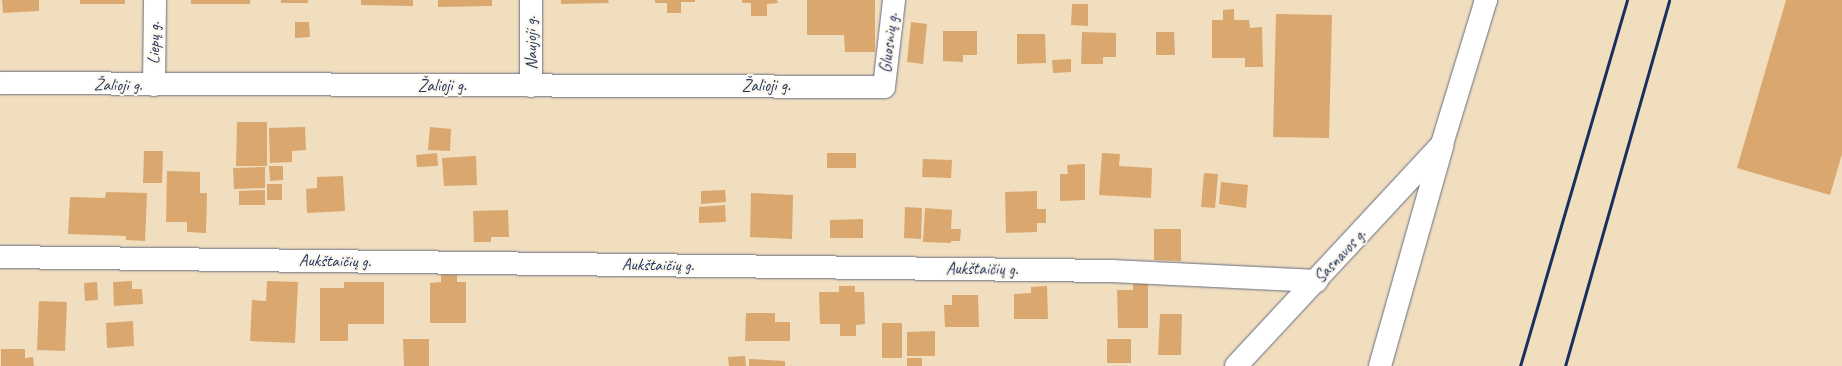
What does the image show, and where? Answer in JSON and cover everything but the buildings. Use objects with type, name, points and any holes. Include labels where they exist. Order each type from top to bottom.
[{"type":"street","name":"Liepų g.","points":[[154,85],[155,0]]},
{"type":"street","name":"Naujoji g.","points":[[531,0],[532,86]]},
{"type":"street","name":"Gluosnių g.","points":[[884,86],[894,0]]},
{"type":"street","name":"Sasnavos g.","points":[[1380,366],[1442,144],[1486,0]]},
{"type":"street","name":"Žalioji g.","points":[[0,83],[154,85],[884,86]]},
{"type":"street","name":"Sasnavos g.","points":[[1236,366],[1317,281],[1442,144]]},
{"type":"street","name":"Aukštaičių g.","points":[[0,257],[1112,271],[1317,281]]},
{"type":"railway","points":[[1520,366],[1627,0]]},
{"type":"railway","points":[[1565,366],[1669,0]]}]
